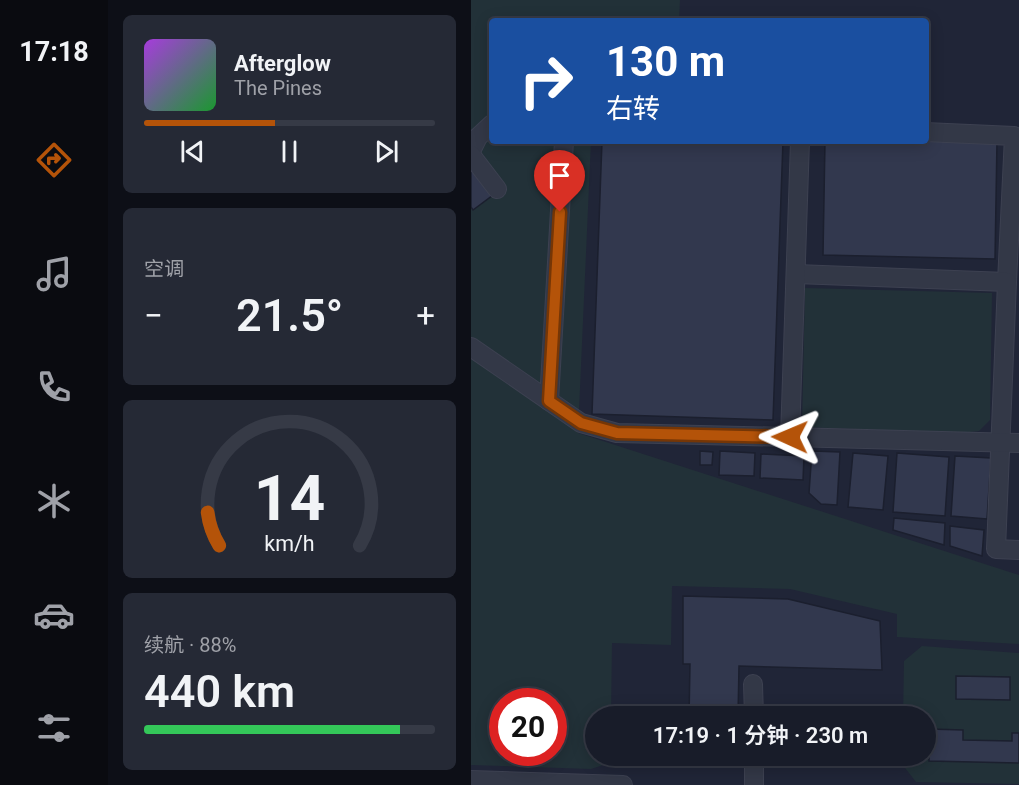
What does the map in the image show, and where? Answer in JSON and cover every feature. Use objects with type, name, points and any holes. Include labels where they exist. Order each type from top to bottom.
[{"type":"street","points":[[489,127],[478,137],[471,153],[497,189]]},
{"type":"street","points":[[929,132],[1014,136],[996,549],[1019,550]]},
{"type":"street","points":[[549,401],[564,144]]},
{"type":"street","points":[[790,437],[800,144]]},
{"type":"street","points":[[796,274],[1007,282]]},
{"type":"street","points":[[471,347],[581,423],[617,433],[1019,443]]},
{"type":"street","points":[[753,684],[754,706]]},
{"type":"street","points":[[754,766],[754,785]]},
{"type":"street","points":[[471,780],[623,785]]},
{"type":"shaded area","points":[[471,0],[680,0],[679,18],[489,18],[489,144],[591,144],[578,433],[1019,575],[1019,644],[897,637],[897,614],[790,589],[672,586],[671,645],[612,643],[611,706],[585,706],[585,766],[600,766],[591,769],[501,766],[567,766],[567,688],[489,688],[489,766],[471,765]]},
{"type":"shaded area","points":[[805,288],[992,293],[990,420],[979,431],[962,433],[802,427]]},
{"type":"shaded area","points":[[922,646],[1019,653],[1019,784],[916,782],[904,766],[936,766],[936,706],[903,706],[904,661]]},
{"type":"building","points":[[929,141],[997,141],[995,259],[823,255],[825,144],[929,144]]},
{"type":"building","points":[[602,144],[783,144],[773,420],[592,414]]},
{"type":"building","points":[[471,165],[493,195],[473,210],[471,207]]},
{"type":"building","points":[[700,451],[713,452],[712,465],[700,465]]},
{"type":"building","points":[[720,451],[755,453],[754,476],[719,475]]},
{"type":"building","points":[[812,451],[840,452],[837,505],[821,504],[809,493]]},
{"type":"building","points":[[853,453],[888,456],[883,510],[848,507]]},
{"type":"building","points":[[897,453],[949,457],[945,516],[893,512]]},
{"type":"building","points":[[761,454],[804,456],[803,480],[760,478]]},
{"type":"building","points":[[955,456],[991,458],[987,519],[951,516]]},
{"type":"building","points":[[894,518],[945,523],[944,545],[893,530]]},
{"type":"building","points":[[950,526],[984,530],[982,556],[950,546]]},
{"type":"building","points":[[683,596],[788,599],[880,621],[882,670],[739,666],[738,706],[689,706],[690,664],[683,664]]},
{"type":"building","points":[[956,676],[1010,677],[1010,700],[956,699]]},
{"type":"building","points":[[936,729],[963,730],[963,740],[1012,741],[1012,733],[1019,733],[1019,763],[936,761]]},
{"type":"route","points":[[560,212],[549,401],[581,423],[617,433],[790,437]]}]
